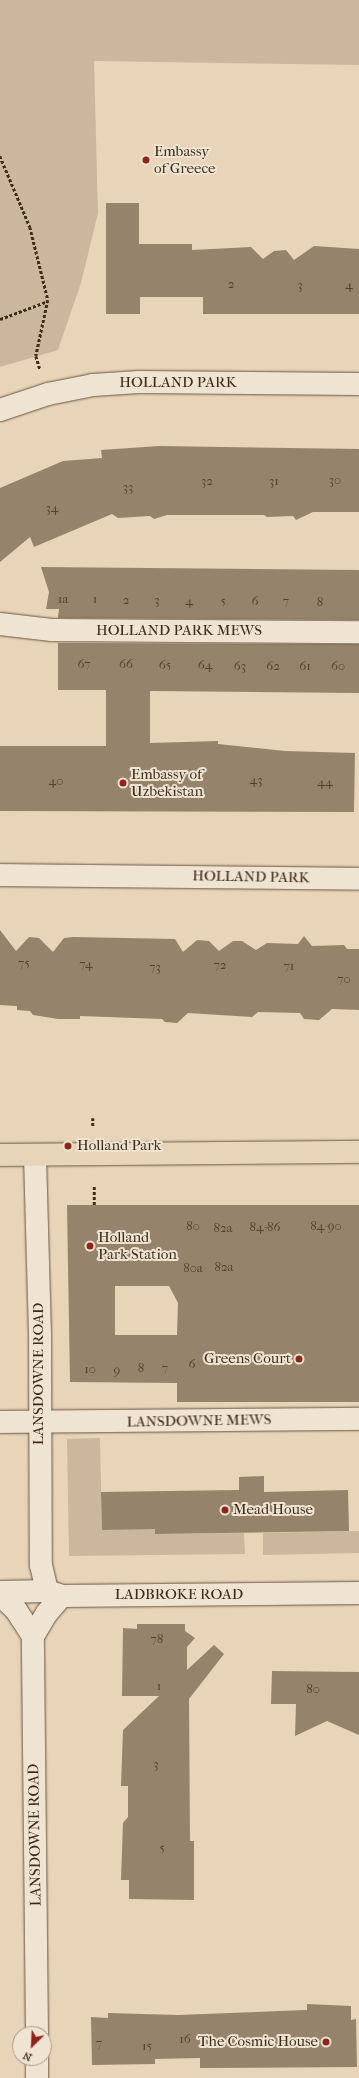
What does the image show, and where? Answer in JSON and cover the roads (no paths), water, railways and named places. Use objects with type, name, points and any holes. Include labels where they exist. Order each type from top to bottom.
[{"type":"main road","points":[[0,1155],[35,1156],[359,1152]]},
{"type":"street","name":"HOLLAND PARK","points":[[0,410],[48,394],[93,385],[139,382],[359,384]]},
{"type":"street","name":"HOLLAND PARK MEWS","points":[[0,624],[52,630],[359,632]]},
{"type":"street","name":"HOLLAND PARK","points":[[0,875],[359,879]]},
{"type":"street","name":"LANSDOWNE ROAD","points":[[35,1156],[40,1332],[39,1422],[41,1565],[55,1593]]},
{"type":"street","name":"LANSDOWNE MEWS","points":[[0,1422],[359,1419]]},
{"type":"street","name":"LADBROKE ROAD","points":[[0,1592],[359,1593]]},
{"type":"street","points":[[0,1595],[16,1610],[33,1636],[47,1613],[55,1593]]},
{"type":"street","name":"LANSDOWNE ROAD","points":[[33,1636],[37,2026]]},
{"type":"place","name":"Embassy of Greece","points":[[146,160]]},
{"type":"place","name":"Embassy of Uzbekistan","points":[[123,783]]},
{"type":"place","name":"Holland Park","points":[[68,1146]]},
{"type":"place","name":"Holland Park Station","points":[[90,1246]]},
{"type":"place","name":"Greens Court","points":[[299,1359]]},
{"type":"place","name":"Mead House","points":[[225,1510]]},
{"type":"place","name":"The Cosmic House","points":[[326,2042]]}]
